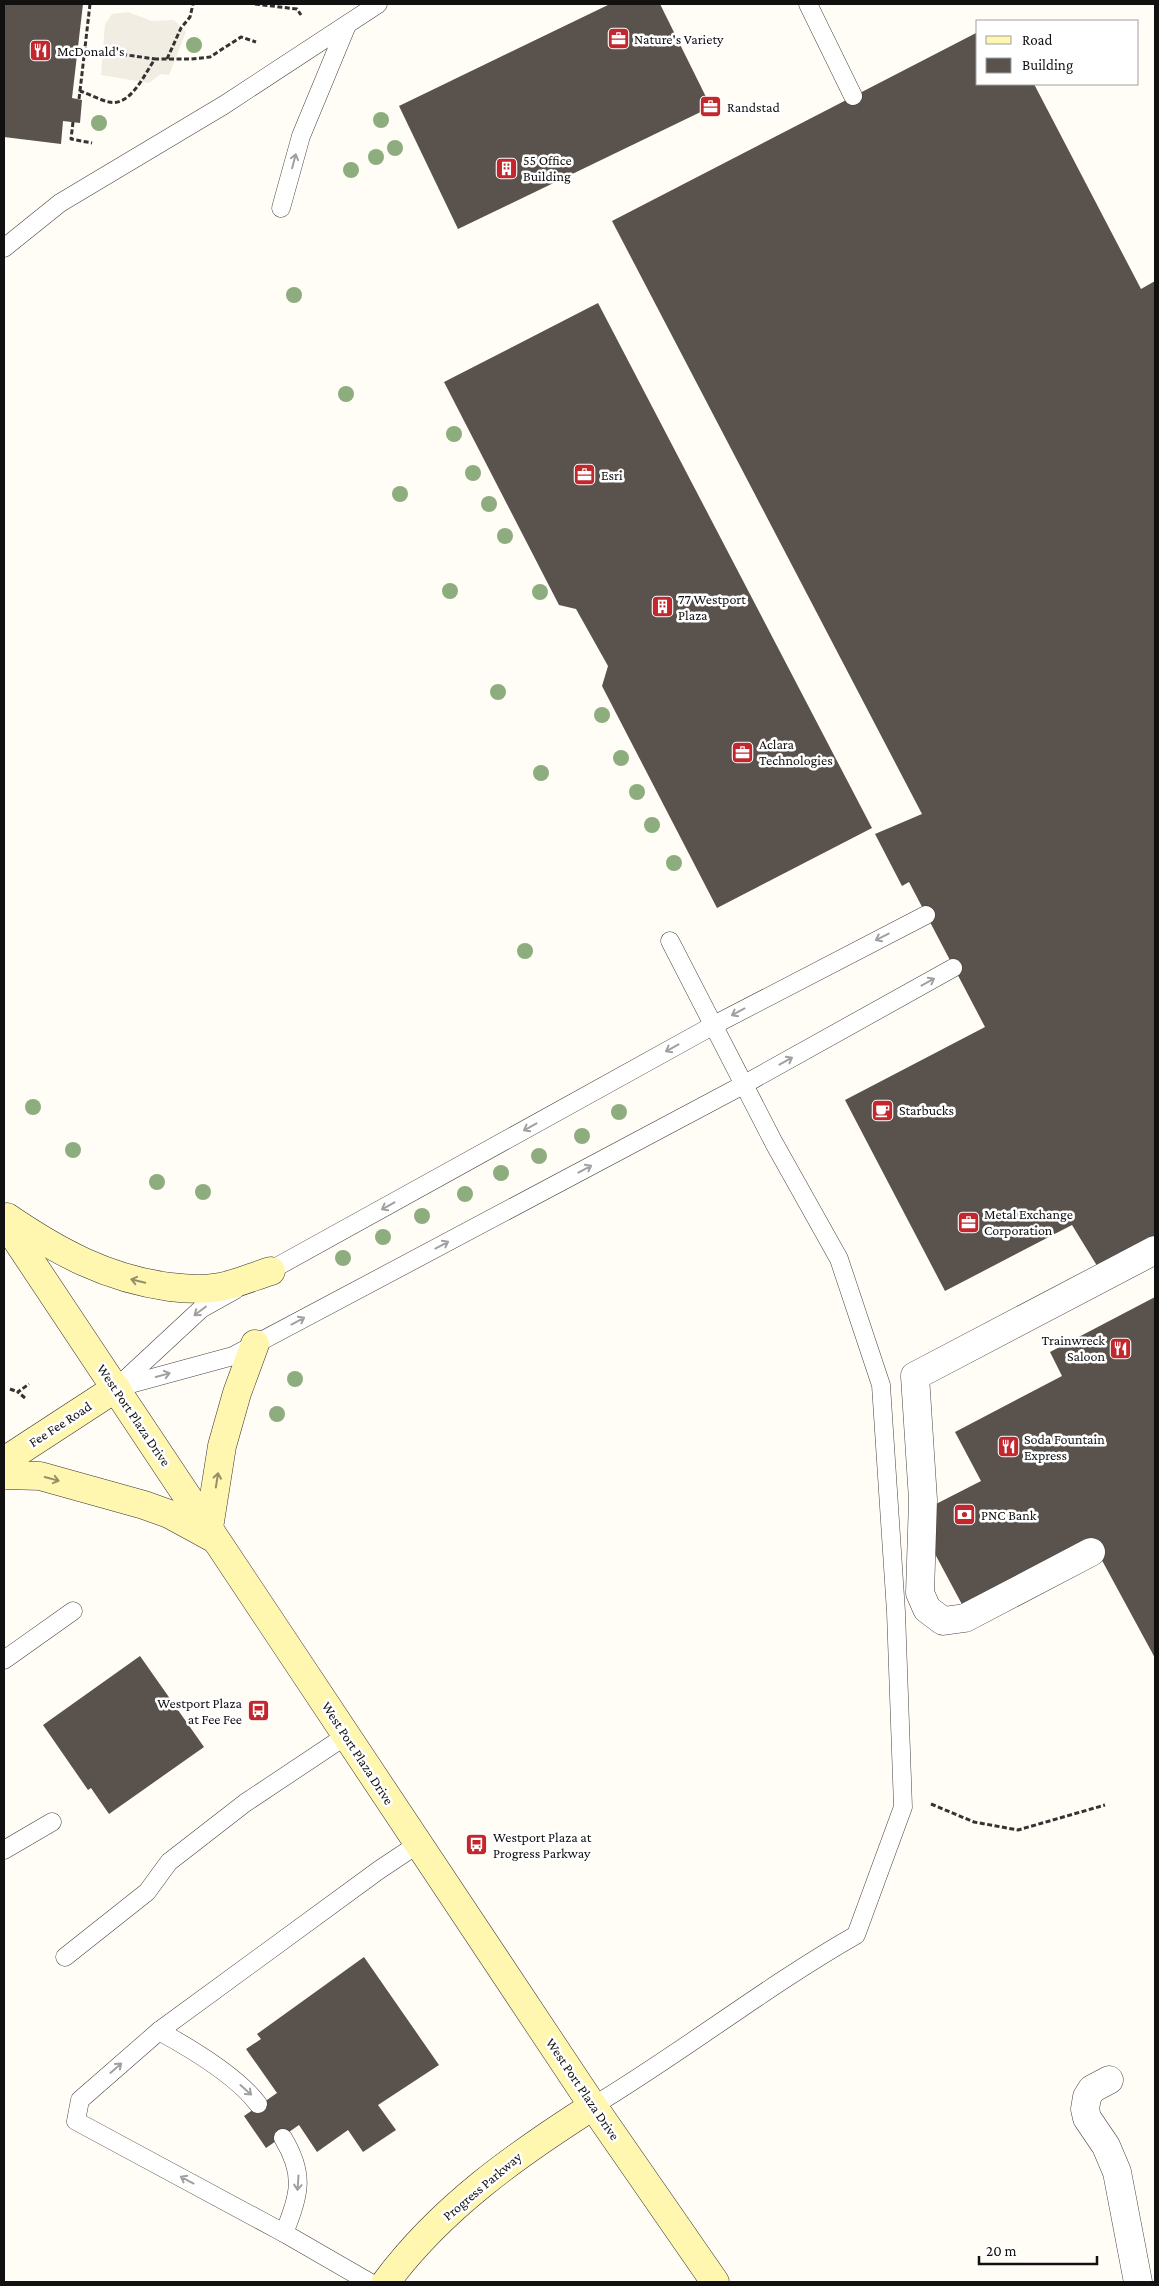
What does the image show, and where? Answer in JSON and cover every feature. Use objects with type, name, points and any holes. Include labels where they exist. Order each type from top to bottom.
[{"type":"main road","points":[[4,1215],[65,1252],[106,1273],[148,1284],[189,1289],[220,1287],[271,1270]]},
{"type":"main road","name":"West Port Plaza Drive","points":[[4,1221],[593,2106],[715,2282]]},
{"type":"main road","points":[[4,1475],[40,1476],[144,1505],[213,1534],[222,1446],[237,1393],[255,1344]]},
{"type":"main road","name":"Fee Fee Road","points":[[4,1461],[116,1388]]},
{"type":"main road","name":"Progress Parkway","points":[[386,2282],[398,2266],[456,2205],[533,2144],[593,2106]]},
{"type":"street","points":[[1091,1552],[965,1618],[943,1621],[927,1609],[920,1592],[924,1500],[915,1376],[1155,1250]]},
{"type":"street","points":[[1110,2080],[1092,2089],[1087,2097],[1085,2108],[1087,2118],[1106,2146],[1118,2172],[1138,2282]]},
{"type":"lane","points":[[4,248],[60,203],[224,105],[353,15],[378,4]]},
{"type":"lane","points":[[808,4],[853,96]]},
{"type":"lane","points":[[281,208],[301,136],[353,15]]},
{"type":"lane","points":[[116,1388],[201,1309],[714,1025],[926,915]]},
{"type":"lane","points":[[593,2106],[649,2072],[812,1960],[856,1935],[903,1807],[896,1612],[881,1385],[839,1259],[743,1085],[670,941]]},
{"type":"lane","points":[[116,1388],[233,1356],[743,1085],[954,968]]},
{"type":"lane","points":[[4,1660],[73,1611]]},
{"type":"lane","points":[[65,1957],[147,1892],[168,1862],[245,1803],[347,1735]]},
{"type":"lane","points":[[4,1850],[52,1822]]},
{"type":"lane","points":[[369,2282],[284,2233],[76,2121],[80,2100],[160,2031],[371,1876],[418,1844]]},
{"type":"lane","points":[[160,2031],[185,2045],[249,2092],[258,2104]]},
{"type":"lane","points":[[283,2138],[294,2156],[299,2173],[295,2207],[284,2233]]},
{"type":"path","points":[[78,99],[90,4]]},
{"type":"path","points":[[167,59],[181,28],[190,16],[193,4]]},
{"type":"path","points":[[255,4],[297,9],[301,15]]},
{"type":"path","points":[[85,49],[167,59],[210,57],[241,37],[256,42]]},
{"type":"path","points":[[80,90],[111,102],[125,99],[134,91],[155,59]]},
{"type":"path","points":[[73,122],[71,140],[92,143]]},
{"type":"path","points":[[18,1392],[29,1384]]},
{"type":"path","points":[[10,1390],[18,1392],[25,1398]]},
{"type":"path","points":[[927,1802],[974,1822],[1018,1830],[1105,1805]]},
{"type":"shaded area","points":[[128,12],[152,21],[174,20],[186,32],[169,75],[161,74],[149,83],[101,75],[105,24],[112,14]]},
{"type":"building","name":"McDonald's","points":[[4,4],[83,4],[72,98],[82,100],[80,123],[63,121],[61,144],[4,137]]},
{"type":"building","name":"55 Office Building","points":[[610,4],[660,4],[711,107],[458,229],[399,106]]},
{"type":"building","points":[[976,33],[976,85],[1035,85],[1141,289],[1155,281],[1155,1239],[1099,1269],[1072,1225],[945,1291],[845,1100],[985,1027],[909,882],[902,886],[875,834],[922,814],[612,221]]},
{"type":"building","name":"77 Westport Plaza","points":[[598,303],[872,828],[717,908],[602,686],[608,666],[576,609],[559,605],[444,382]]},
{"type":"building","points":[[1155,1297],[1155,1658],[1092,1542],[965,1610],[927,1539],[936,1504],[981,1481],[955,1432],[1062,1376],[1050,1352]]},
{"type":"building","points":[[140,1656],[204,1747],[109,1814],[91,1788],[88,1790],[43,1725]]},
{"type":"building","points":[[364,1957],[439,2065],[378,2105],[396,2130],[363,2152],[348,2130],[317,2152],[299,2125],[266,2148],[244,2116],[277,2093],[246,2049],[261,2039],[257,2034]]},
{"type":"place","name":"Nature's Variety","points":[[618,39]]},
{"type":"place","name":"McDonald's","points":[[41,51]]},
{"type":"place","name":"Randstad","points":[[711,107]]},
{"type":"place","name":"55 Office Building","points":[[507,168]]},
{"type":"place","name":"Esri","points":[[585,475]]},
{"type":"place","name":"77 Westport Plaza","points":[[662,607]]},
{"type":"place","name":"Aclara Technologies","points":[[743,752]]},
{"type":"place","name":"Starbucks","points":[[883,1110]]},
{"type":"place","name":"Metal Exchange Corporation","points":[[968,1222]]},
{"type":"place","name":"Trainwreck Saloon","points":[[1121,1348]]},
{"type":"place","name":"Soda Fountain Express","points":[[1008,1447]]},
{"type":"place","name":"PNC Bank","points":[[965,1515]]},
{"type":"place","name":"Westport Plaza at Fee Fee","points":[[258,1711]]},
{"type":"place","name":"Westport Plaza at Progress Parkway","points":[[477,1845]]}]
